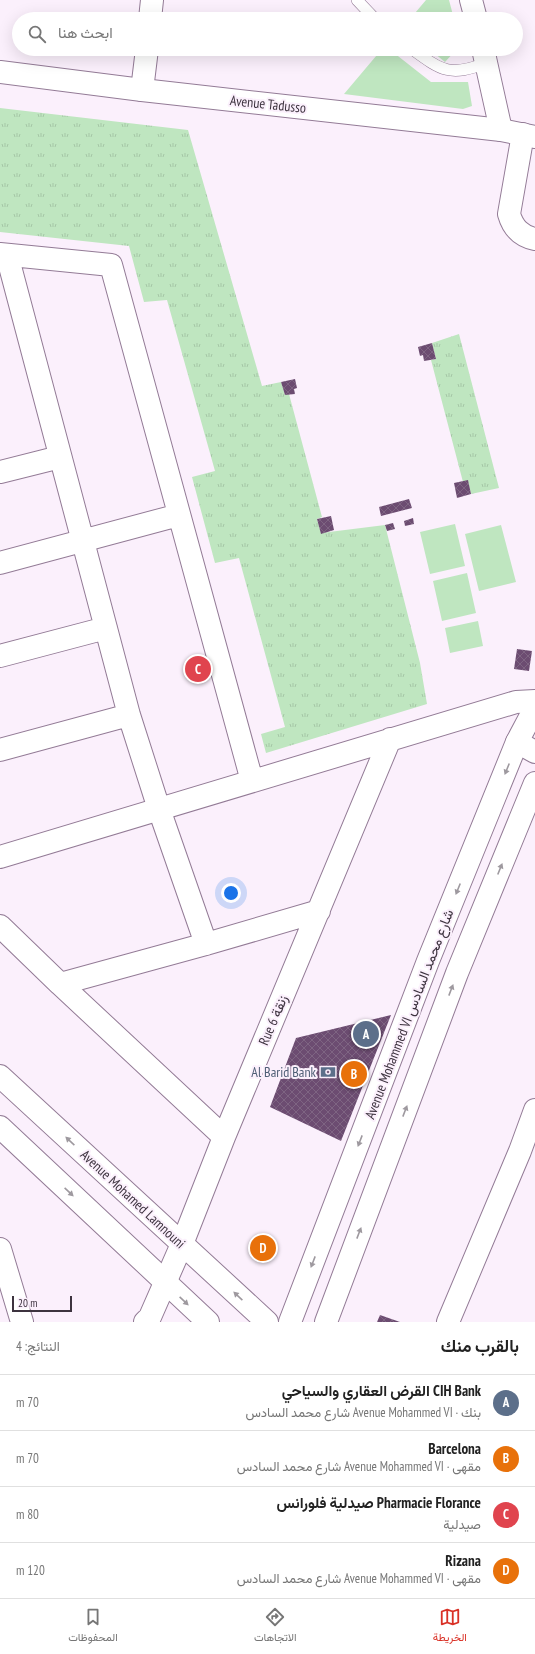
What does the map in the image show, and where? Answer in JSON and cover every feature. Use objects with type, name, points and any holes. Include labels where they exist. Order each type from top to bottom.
[{"type":"street","points":[[151,12],[152,0]]},
{"type":"street","points":[[471,0],[474,12]]},
{"type":"street","points":[[142,90],[146,56]]},
{"type":"street","points":[[484,56],[501,130]]},
{"type":"street","name":"Avenue Tadusso","points":[[0,72],[142,90],[501,130],[529,135]]},
{"type":"street","points":[[529,135],[509,214],[516,229],[523,235],[535,239]]},
{"type":"street","points":[[206,944],[159,809],[129,715],[84,540],[3,255],[111,265],[252,781]]},
{"type":"street","points":[[0,472],[60,457]]},
{"type":"street","points":[[0,563],[179,515]]},
{"type":"street","points":[[0,656],[106,628]]},
{"type":"street","points":[[0,857],[516,702],[535,702]]},
{"type":"street","name":"Avenue Mohammed VI شارع محمد السادس","points":[[290,1322],[425,969],[526,747],[535,708]]},
{"type":"street","points":[[0,750],[129,715]]},
{"type":"street","name":"Rue 6 زنقة","points":[[145,1322],[150,1316],[182,1244],[224,1137],[390,739]]},
{"type":"street","points":[[326,1322],[457,973],[535,783]]},
{"type":"street","points":[[60,984],[319,911]]},
{"type":"street","points":[[0,926],[224,1137]]},
{"type":"street","name":"Avenue Mohamed Lamnouni","points":[[0,1076],[267,1322]]},
{"type":"street","points":[[448,1322],[528,1158],[535,1110]]},
{"type":"street","points":[[0,1127],[208,1322]]},
{"type":"street","points":[[0,1249],[22,1322]]},
{"type":"lane","points":[[356,0],[368,12]]},
{"type":"lane","points":[[422,56],[436,66],[451,72],[472,68],[484,56]]},
{"type":"green space","points":[[426,0],[449,0],[452,12],[416,12]]},
{"type":"green space","points":[[376,56],[398,56],[431,82],[468,82],[472,106],[463,109],[344,94]]},
{"type":"green space","points":[[438,56],[451,56],[445,62]]},
{"type":"green space","points":[[0,108],[188,130],[262,386],[281,382],[285,395],[289,394],[322,517],[317,519],[321,533],[385,525],[420,663],[427,704],[266,753],[261,734],[285,727],[239,558],[215,563],[192,477],[215,471],[167,300],[144,302],[129,246],[0,232]]},
{"type":"green space","points":[[459,334],[499,488],[471,494],[468,481],[463,482],[431,360],[436,359],[432,343]]},
{"type":"green space","points":[[455,524],[465,566],[430,574],[420,532]]},
{"type":"green space","points":[[501,525],[516,582],[479,591],[465,534]]},
{"type":"green space","points":[[467,573],[476,613],[442,621],[433,581]]},
{"type":"green space","points":[[478,621],[483,646],[450,653],[445,628]]},
{"type":"building","points":[[432,343],[436,359],[424,361],[423,355],[420,356],[418,347]]},
{"type":"building","points":[[295,379],[297,388],[294,389],[295,394],[285,395],[281,382]]},
{"type":"building","points":[[468,480],[471,494],[457,498],[454,483]]},
{"type":"building","points":[[409,499],[412,508],[381,516],[379,507]]},
{"type":"building","points":[[331,516],[334,530],[321,534],[317,519]]},
{"type":"building","points":[[413,518],[414,524],[405,526],[404,521]]},
{"type":"building","points":[[393,523],[395,529],[387,531],[385,525]]},
{"type":"building","points":[[517,649],[532,651],[529,671],[514,669]]},
{"type":"building","points":[[391,1015],[341,1141],[270,1107],[296,1038]]},
{"type":"building","points":[[380,1315],[400,1322],[377,1322]]},
{"type":"place","name":"Pharmacie Florance صيدلية فلورانس","points":[[198,669]]},
{"type":"place","name":"CIH Bank القرض العقاري والسياحي","points":[[366,1034]]},
{"type":"place","name":"Al Barid Bank","points":[[328,1072]]},
{"type":"place","name":"Barcelona","points":[[354,1074]]},
{"type":"place","name":"Rizana","points":[[263,1248]]}]
